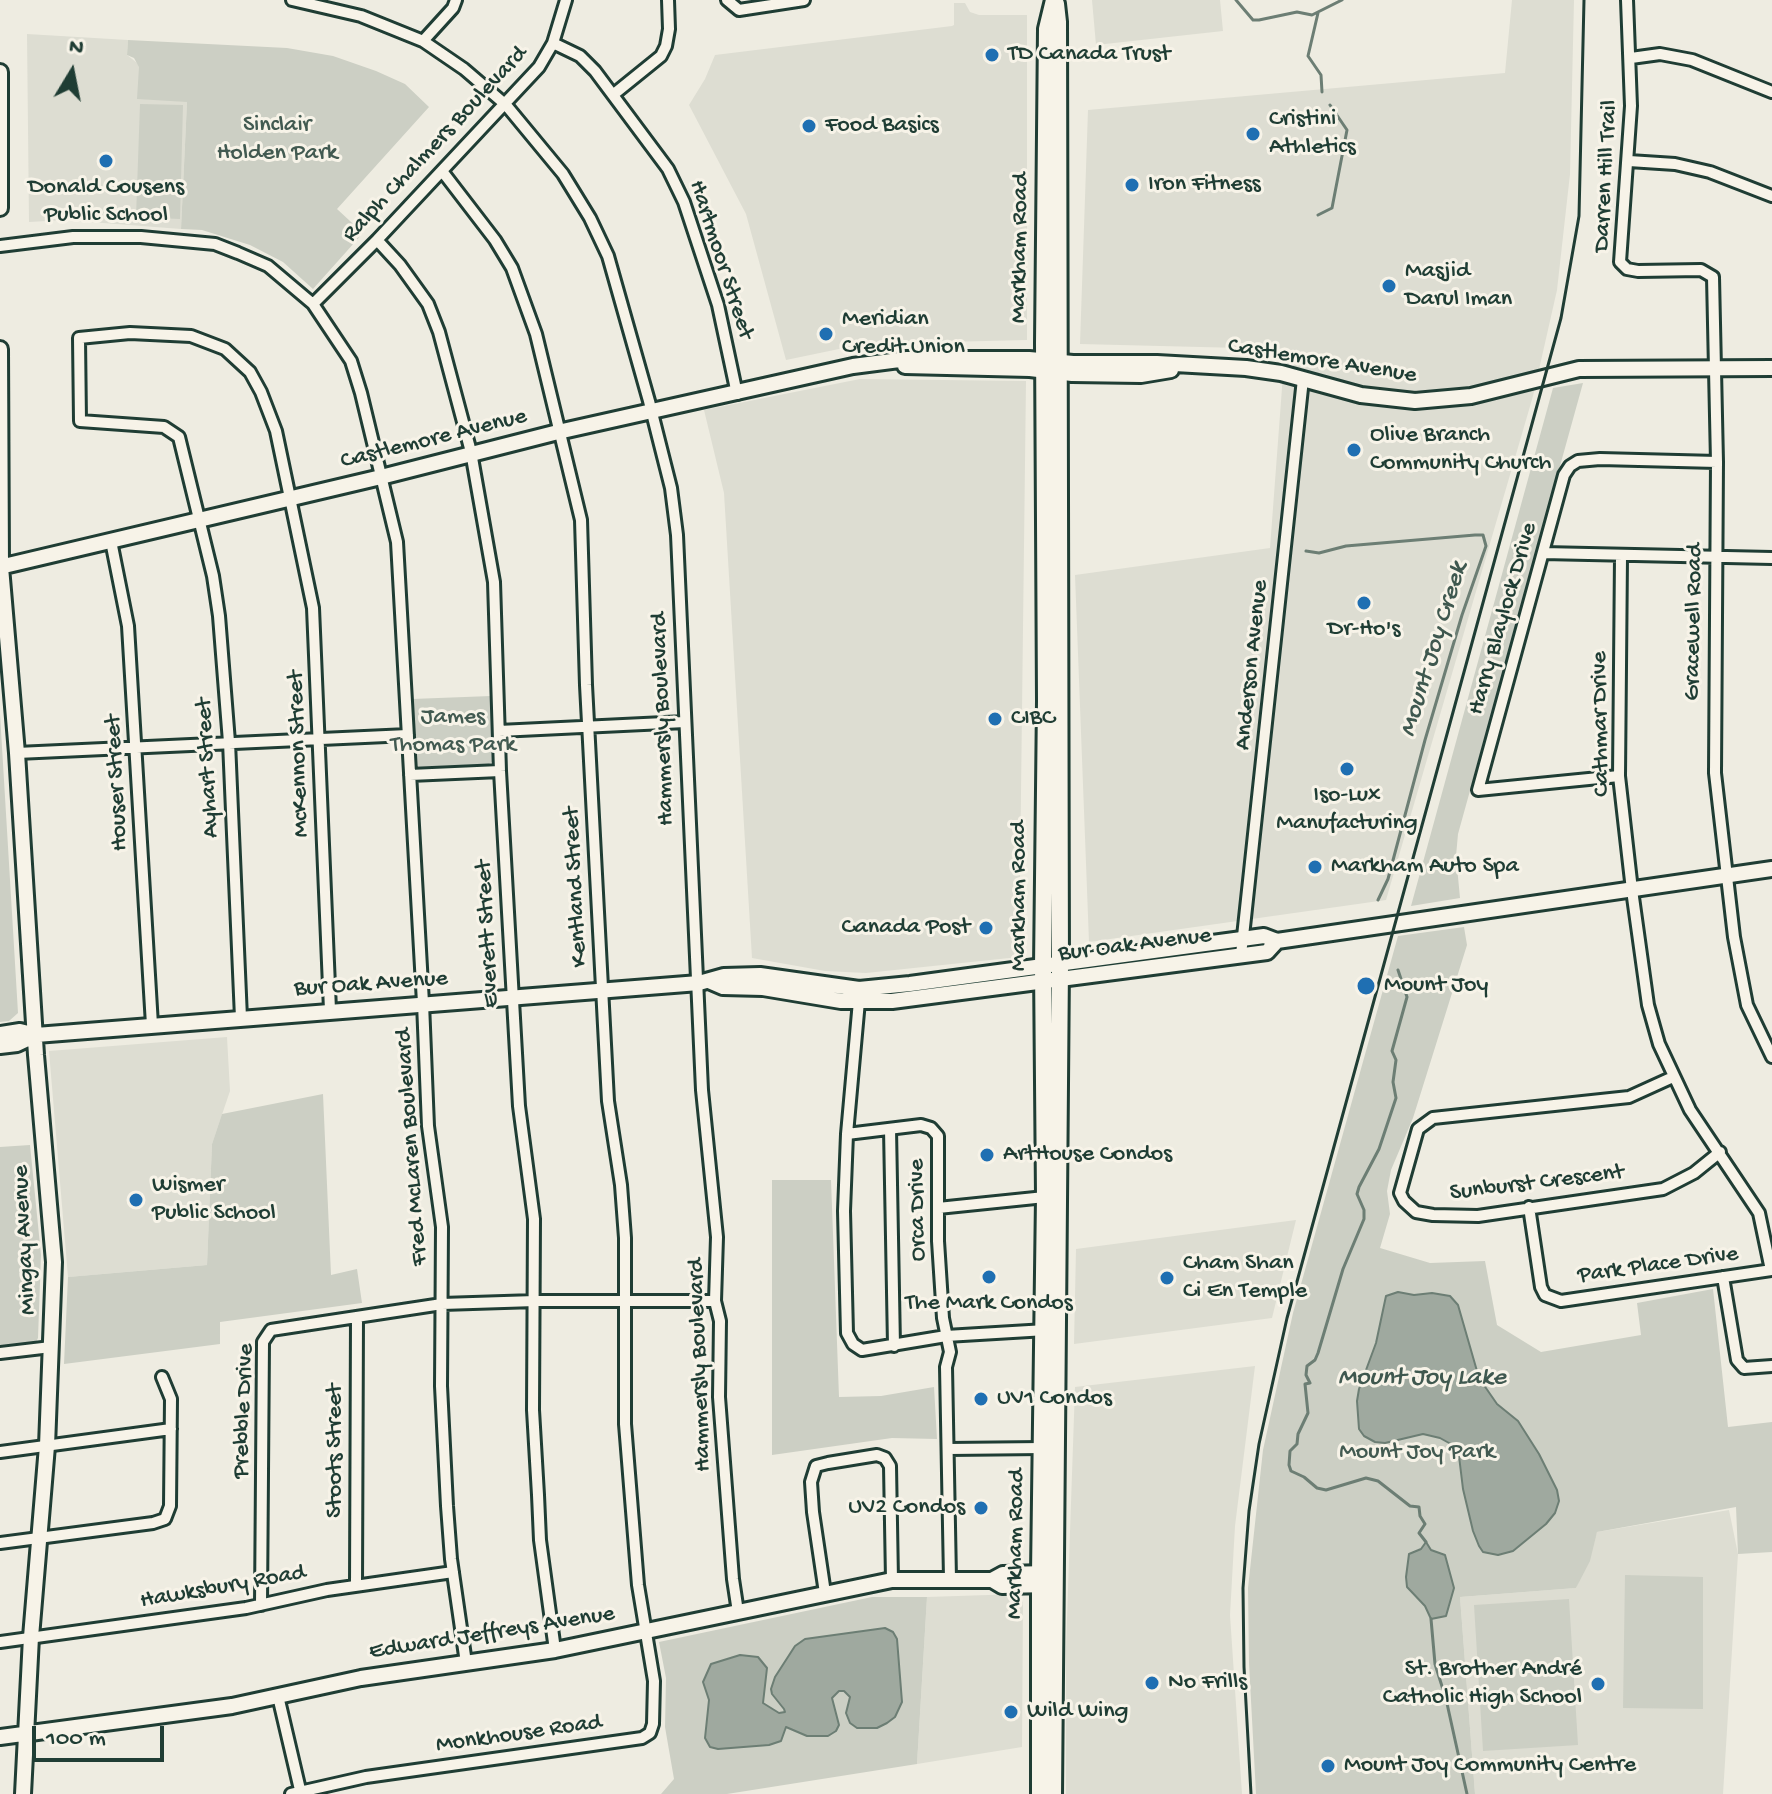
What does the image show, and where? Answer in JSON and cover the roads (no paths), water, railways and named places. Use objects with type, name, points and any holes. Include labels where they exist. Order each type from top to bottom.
[{"type":"main road","name":"Markham Road","points":[[1040,1794],[1048,1579],[1051,1330],[1051,972],[1046,701],[1051,366],[1047,20],[1054,0]]},
{"type":"main road","name":"Markham Road","points":[[1051,972],[1045,1197],[1051,1330],[1043,1448],[1053,1794]]},
{"type":"street","name":"Hammersly Boulevard","points":[[292,0],[361,16],[423,41],[464,69],[506,105],[563,174],[590,218],[608,256],[652,412],[674,506],[692,920],[704,982],[702,1090],[717,1237],[715,1301],[720,1321],[719,1397],[738,1612]]},
{"type":"street","points":[[423,41],[453,8],[456,0]]},
{"type":"street","name":"Ralph Chalmers Boulevard","points":[[313,304],[539,67],[553,43],[566,0]]},
{"type":"street","points":[[614,94],[661,56],[669,29],[668,0]]},
{"type":"street","points":[[727,0],[739,10],[804,0]]},
{"type":"street","name":"Darren Hill Trail","points":[[1627,0],[1631,58],[1629,161],[1620,262],[1627,269],[1638,271],[1701,270],[1713,277],[1716,368]]},
{"type":"street","name":"Hartmoor Street","points":[[553,43],[580,56],[614,94],[668,169],[684,202],[718,305],[737,394]]},
{"type":"street","points":[[1631,58],[1660,54],[1692,60],[1772,92]]},
{"type":"street","points":[[0,72],[0,208]]},
{"type":"street","points":[[1629,161],[1675,164],[1710,172],[1772,196]]},
{"type":"street","name":"Kentland Street","points":[[442,171],[495,240],[512,268],[536,334],[581,520],[608,1101],[623,1211],[625,1424],[644,1631]]},
{"type":"street","name":"Fred McLaren Boulevard","points":[[0,246],[73,237],[141,237],[215,244],[268,266],[313,304],[351,361],[397,542],[428,1126],[442,1227],[441,1386],[453,1572],[466,1663]]},
{"type":"street","name":"Everett Street","points":[[377,240],[400,265],[428,304],[449,362],[471,452],[494,582],[512,997],[519,1106],[534,1219],[533,1410],[538,1510],[555,1650]]},
{"type":"street","name":"McKennon Street","points":[[198,519],[179,437],[171,430],[80,421],[79,338],[130,333],[191,336],[225,349],[250,372],[276,431],[313,608],[330,1010]]},
{"type":"street","name":"Mingay Avenue","points":[[0,349],[1,567],[54,1252],[47,1446],[31,1637],[23,1794]]},
{"type":"street","name":"Castlemore Avenue","points":[[1,567],[381,477],[471,452],[853,366],[880,363],[926,368],[1246,368],[1373,397],[1434,401],[1491,392],[1579,369],[1772,368]]},
{"type":"street","name":"Gracewell Road","points":[[1716,368],[1714,751],[1718,811],[1734,937],[1747,1005],[1772,1057]]},
{"type":"street","name":"Anderson Avenue","points":[[1241,955],[1303,379]]},
{"type":"street","name":"Harry Blaylock Drive","points":[[1619,776],[1478,790],[1564,475],[1578,461],[1600,459],[1717,462]]},
{"type":"street","name":"Ayhart Street","points":[[198,519],[217,597],[229,742],[241,1018]]},
{"type":"street","name":"Houser Street","points":[[111,541],[128,626],[152,1025]]},
{"type":"street","points":[[1543,553],[1772,558]]},
{"type":"street","name":"Cathmar Drive","points":[[1621,557],[1619,776],[1648,1005],[1659,1044],[1690,1110],[1759,1213],[1772,1270]]},
{"type":"street","points":[[499,731],[685,722]]},
{"type":"street","points":[[17,753],[408,735]]},
{"type":"street","points":[[410,775],[500,771]]},
{"type":"street","name":"Bur Oak Avenue","points":[[704,982],[841,1001],[892,1001],[1243,939],[1264,936],[1277,941],[1772,869]]},
{"type":"street","name":"Bur Oak Avenue","points":[[0,1034],[20,1031],[36,1035],[704,982],[724,976],[760,975],[859,989],[1241,955],[1267,952],[1277,941]]},
{"type":"street","points":[[859,1001],[847,1134],[844,1211],[847,1333],[853,1344],[862,1350],[946,1336],[1051,1330]]},
{"type":"street","name":"Bur Oak Avenue","points":[[0,1046],[17,1044],[36,1035]]},
{"type":"street","name":"Sunburst Crescent","points":[[1673,1077],[1629,1097],[1433,1118],[1418,1129],[1400,1193],[1416,1212],[1478,1216],[1663,1189],[1694,1173],[1720,1152]]},
{"type":"street","name":"Orca Drive","points":[[890,1129],[921,1125],[931,1128],[938,1136],[943,1318],[950,1352],[946,1367],[950,1579]]},
{"type":"street","points":[[847,1134],[890,1129],[894,1346]]},
{"type":"street","points":[[938,1208],[1045,1197]]},
{"type":"street","name":"Park Place Drive","points":[[1529,1207],[1541,1287],[1545,1295],[1561,1301],[1772,1270]]},
{"type":"street","points":[[1723,1277],[1737,1360],[1744,1368],[1772,1366]]},
{"type":"street","name":"Prebble Drive","points":[[261,1605],[263,1342],[268,1332],[275,1328],[442,1304],[715,1301]]},
{"type":"street","name":"Stoots Street","points":[[356,1586],[357,1317]]},
{"type":"street","points":[[0,1353],[51,1347]]},
{"type":"street","points":[[0,1543],[165,1519],[170,1506],[171,1399],[162,1377]]},
{"type":"street","points":[[0,1452],[171,1429]]},
{"type":"street","points":[[948,1449],[1043,1448]]},
{"type":"street","points":[[825,1593],[811,1482],[816,1466],[828,1463],[877,1455],[885,1458],[890,1466],[892,1580]]},
{"type":"street","name":"Hawksbury Road","points":[[0,1642],[261,1605],[356,1586],[453,1572]]},
{"type":"street","name":"Edward Jeffreys Avenue","points":[[0,1737],[232,1706],[361,1678],[555,1650],[892,1580],[992,1580],[1003,1574],[1048,1579]]},
{"type":"street","name":"Monkhouse Road","points":[[297,1793],[366,1777],[642,1738],[652,1729],[654,1698],[644,1631]]},
{"type":"street","points":[[278,1696],[297,1793]]},
{"type":"water","name":"Mount Joy Lake","points":[[1398,1292],[1450,1296],[1458,1305],[1479,1378],[1497,1404],[1518,1421],[1557,1490],[1559,1501],[1555,1513],[1513,1551],[1498,1555],[1483,1552],[1479,1546],[1463,1489],[1458,1448],[1440,1438],[1423,1434],[1385,1443],[1375,1442],[1359,1429],[1359,1389],[1376,1343],[1386,1296]]},
{"type":"water","points":[[1426,1542],[1431,1550],[1445,1555],[1454,1588],[1446,1616],[1431,1619],[1425,1606],[1407,1587],[1406,1577],[1409,1554],[1421,1549]]},
{"type":"water","points":[[885,1628],[893,1632],[897,1639],[902,1702],[895,1717],[887,1723],[877,1728],[857,1728],[850,1723],[846,1713],[850,1697],[839,1691],[832,1698],[839,1725],[828,1736],[807,1736],[786,1727],[781,1741],[769,1745],[710,1747],[705,1738],[709,1700],[703,1682],[711,1664],[740,1655],[758,1657],[767,1668],[763,1703],[779,1713],[785,1712],[771,1689],[795,1646],[805,1639]]},
{"type":"waterway","name":"Mount Joy Creek","points":[[1236,0],[1253,20],[1297,12],[1312,15],[1342,0]]},
{"type":"waterway","name":"Mount Joy Creek","points":[[1318,13],[1308,56],[1321,75],[1322,92]]},
{"type":"waterway","name":"Mount Joy Creek","points":[[1318,215],[1332,208],[1347,130],[1330,105]]},
{"type":"waterway","name":"Mount Joy Creek","points":[[1306,551],[1319,553],[1346,546],[1475,535],[1483,535],[1486,546],[1425,740],[1388,879],[1378,900]]},
{"type":"waterway","name":"Mount Joy Creek","points":[[1398,970],[1407,997],[1392,1051],[1396,1060],[1393,1082],[1396,1098],[1379,1149],[1359,1187],[1357,1194],[1364,1210],[1364,1219],[1343,1269],[1318,1353],[1307,1366],[1306,1375],[1310,1383],[1305,1384],[1308,1413],[1298,1434],[1297,1444],[1290,1451],[1289,1465],[1291,1471],[1317,1488],[1326,1490],[1366,1478],[1378,1481],[1410,1506],[1419,1507],[1425,1524],[1419,1533],[1426,1542]]},
{"type":"waterway","name":"Mount Joy Creek","points":[[1431,1619],[1435,1664],[1467,1794]]},
{"type":"railway","points":[[1251,1794],[1243,1588],[1249,1511],[1259,1444],[1287,1318],[1561,318],[1579,216],[1584,0]]},
{"type":"place","name":"TD Canada Trust","points":[[992,55]]},
{"type":"place","name":"Food Basics","points":[[809,126]]},
{"type":"place","name":"Cristini Athletics","points":[[1253,134]]},
{"type":"place","name":"Donald Cousens Public School","points":[[106,161]]},
{"type":"place","name":"Iron Fitness","points":[[1132,185]]},
{"type":"place","name":"Masjid Darul Iman","points":[[1389,286]]},
{"type":"place","name":"Meridian Credit Union","points":[[826,334]]},
{"type":"place","name":"Olive Branch Community Church","points":[[1354,450]]},
{"type":"place","name":"Dr-Ho's","points":[[1364,603]]},
{"type":"place","name":"CIBC","points":[[995,719]]},
{"type":"place","name":"Iso-Lux Manufacturing","points":[[1347,769]]},
{"type":"place","name":"Markham Auto Spa","points":[[1315,867]]},
{"type":"place","name":"Canada Post","points":[[986,928]]},
{"type":"place","name":"Mount Joy","points":[[1366,986]]},
{"type":"place","name":"ArtHouse Condos","points":[[987,1155]]},
{"type":"place","name":"Wismer Public School","points":[[136,1200]]},
{"type":"place","name":"The Mark Condos","points":[[989,1277]]},
{"type":"place","name":"Cham Shan Ci En Temple","points":[[1167,1278]]},
{"type":"place","name":"UV1 Condos","points":[[981,1399]]},
{"type":"place","name":"UV2 Condos","points":[[981,1508]]},
{"type":"place","name":"No Frills","points":[[1152,1683]]},
{"type":"place","name":"St. Brother André Catholic High School","points":[[1598,1684]]},
{"type":"place","name":"Wild Wing","points":[[1011,1712]]},
{"type":"place","name":"Mount Joy Community Centre","points":[[1328,1766]]},
{"type":"park label","name":"Sinclair Holden Park","points":[[277,140]]},
{"type":"park label","name":"James Thomas Park","points":[[453,732]]},
{"type":"park label","name":"Mount Joy Park","points":[[1417,1453]]}]
